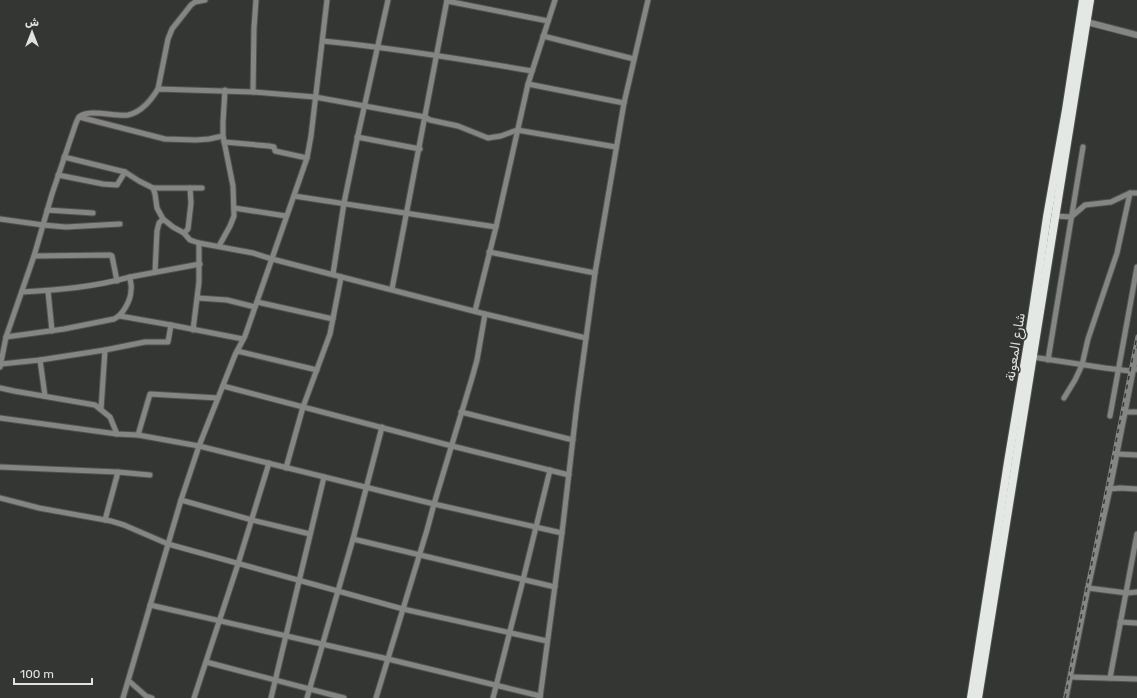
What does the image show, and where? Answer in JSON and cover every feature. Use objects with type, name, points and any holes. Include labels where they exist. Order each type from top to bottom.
[{"type":"highway","name":"شارع المعونة","points":[[978,698],[1055,216],[1083,21],[1083,0]]},
{"type":"highway","name":"شارع المعونة","points":[[971,698],[1064,117],[1083,21],[1090,0]]},
{"type":"street","points":[[171,325],[168,342],[145,342],[105,350],[1,365],[6,337],[34,256],[58,175],[79,117],[90,113],[120,115],[129,114],[144,106],[158,89],[168,39],[172,29],[191,5],[205,0]]},
{"type":"street","points":[[253,92],[256,0]]},
{"type":"street","points":[[123,698],[181,500],[199,446],[243,339],[307,158],[316,97],[327,0]]},
{"type":"street","points":[[333,274],[344,204],[357,137],[388,0]]},
{"type":"street","points":[[392,289],[420,149],[447,0],[548,21]]},
{"type":"street","points":[[475,311],[496,227],[528,84],[555,0]]},
{"type":"street","points":[[150,605],[219,620],[285,637],[388,659],[540,697],[595,273],[624,103],[648,0]]},
{"type":"street","points":[[1083,21],[1137,35]]},
{"type":"street","points":[[543,36],[634,59]]},
{"type":"street","points":[[323,41],[378,46],[532,71]]},
{"type":"street","points":[[528,84],[624,103]]},
{"type":"street","points":[[158,89],[225,90],[316,97],[425,118],[458,126],[488,138],[501,136],[517,130],[616,147]]},
{"type":"street","points":[[219,246],[234,216],[231,173],[223,136],[225,90]]},
{"type":"street","points":[[79,117],[165,139],[196,140],[223,136]]},
{"type":"street","points":[[357,137],[420,149]]},
{"type":"street","points":[[224,142],[269,146],[274,147],[275,151],[307,158]]},
{"type":"street","points":[[1048,360],[1083,147]]},
{"type":"street","points":[[64,157],[125,172],[153,188],[202,188]]},
{"type":"street","points":[[58,175],[103,184],[117,184],[125,172]]},
{"type":"street","points":[[153,188],[156,208],[163,219],[184,233],[190,240],[199,243],[253,252],[272,259],[341,277],[586,338]]},
{"type":"street","points":[[184,233],[188,229],[191,203],[190,188]]},
{"type":"street","points":[[1055,216],[1071,217],[1084,205],[1111,202],[1130,193],[1137,193]]},
{"type":"street","points":[[1064,398],[1082,365],[1088,339],[1117,253],[1130,193]]},
{"type":"street","points":[[294,196],[496,227]]},
{"type":"street","points":[[234,208],[286,216]]},
{"type":"street","points":[[47,210],[92,213]]},
{"type":"street","points":[[0,219],[70,227],[120,224]]},
{"type":"street","points":[[155,272],[157,231],[159,223],[163,219]]},
{"type":"street","points":[[193,330],[198,298],[200,264],[199,243]]},
{"type":"street","points":[[489,252],[595,273]]},
{"type":"street","points":[[34,256],[110,255],[112,256],[117,281]]},
{"type":"street","points":[[22,292],[88,287],[130,277],[200,264]]},
{"type":"street","points":[[1110,416],[1137,268]]},
{"type":"street","points":[[6,337],[110,321],[120,316],[124,310],[131,294],[130,277]]},
{"type":"street","points":[[286,468],[303,407],[330,334],[341,277]]},
{"type":"street","points":[[48,290],[52,331]]},
{"type":"street","points":[[198,298],[256,304],[333,319]]},
{"type":"street","points":[[376,698],[452,446],[476,360],[485,314]]},
{"type":"street","points":[[120,316],[243,339]]},
{"type":"street","points":[[101,409],[105,350]]},
{"type":"street","points":[[237,351],[317,370]]},
{"type":"street","points":[[1066,698],[1135,370],[1137,351]]},
{"type":"street","points":[[1032,358],[1135,370]]},
{"type":"street","points":[[40,360],[45,396]]},
{"type":"street","points":[[223,386],[569,475]]},
{"type":"street","points":[[0,388],[92,404],[101,409],[110,417],[117,434]]},
{"type":"street","points":[[138,435],[150,394],[218,398]]},
{"type":"street","points":[[461,412],[573,440]]},
{"type":"street","points":[[1125,413],[1137,412]]},
{"type":"street","points":[[0,418],[117,434],[138,435],[199,446],[367,488],[562,533]]},
{"type":"street","points":[[307,698],[353,539],[382,427]]},
{"type":"street","points":[[1117,454],[1137,455]]},
{"type":"street","points":[[194,698],[269,463]]},
{"type":"street","points":[[0,467],[150,474]]},
{"type":"street","points":[[493,698],[550,470]]},
{"type":"street","points":[[105,520],[118,472]]},
{"type":"street","points":[[271,698],[324,477]]},
{"type":"street","points":[[1110,488],[1137,489]]},
{"type":"street","points":[[0,498],[39,508],[124,525],[168,544],[403,609],[547,641]]},
{"type":"street","points":[[181,500],[252,520],[310,534]]},
{"type":"street","points":[[1110,678],[1137,534]]},
{"type":"street","points":[[353,539],[555,587]]},
{"type":"street","points":[[1088,588],[1127,593],[1137,592]]},
{"type":"street","points":[[1120,622],[1137,623]]},
{"type":"street","points":[[206,662],[344,698]]},
{"type":"street","points":[[1071,677],[1137,679]]},
{"type":"street","points":[[129,681],[146,696],[152,698]]},
{"type":"railway","points":[[1065,698],[1137,336]]}]
